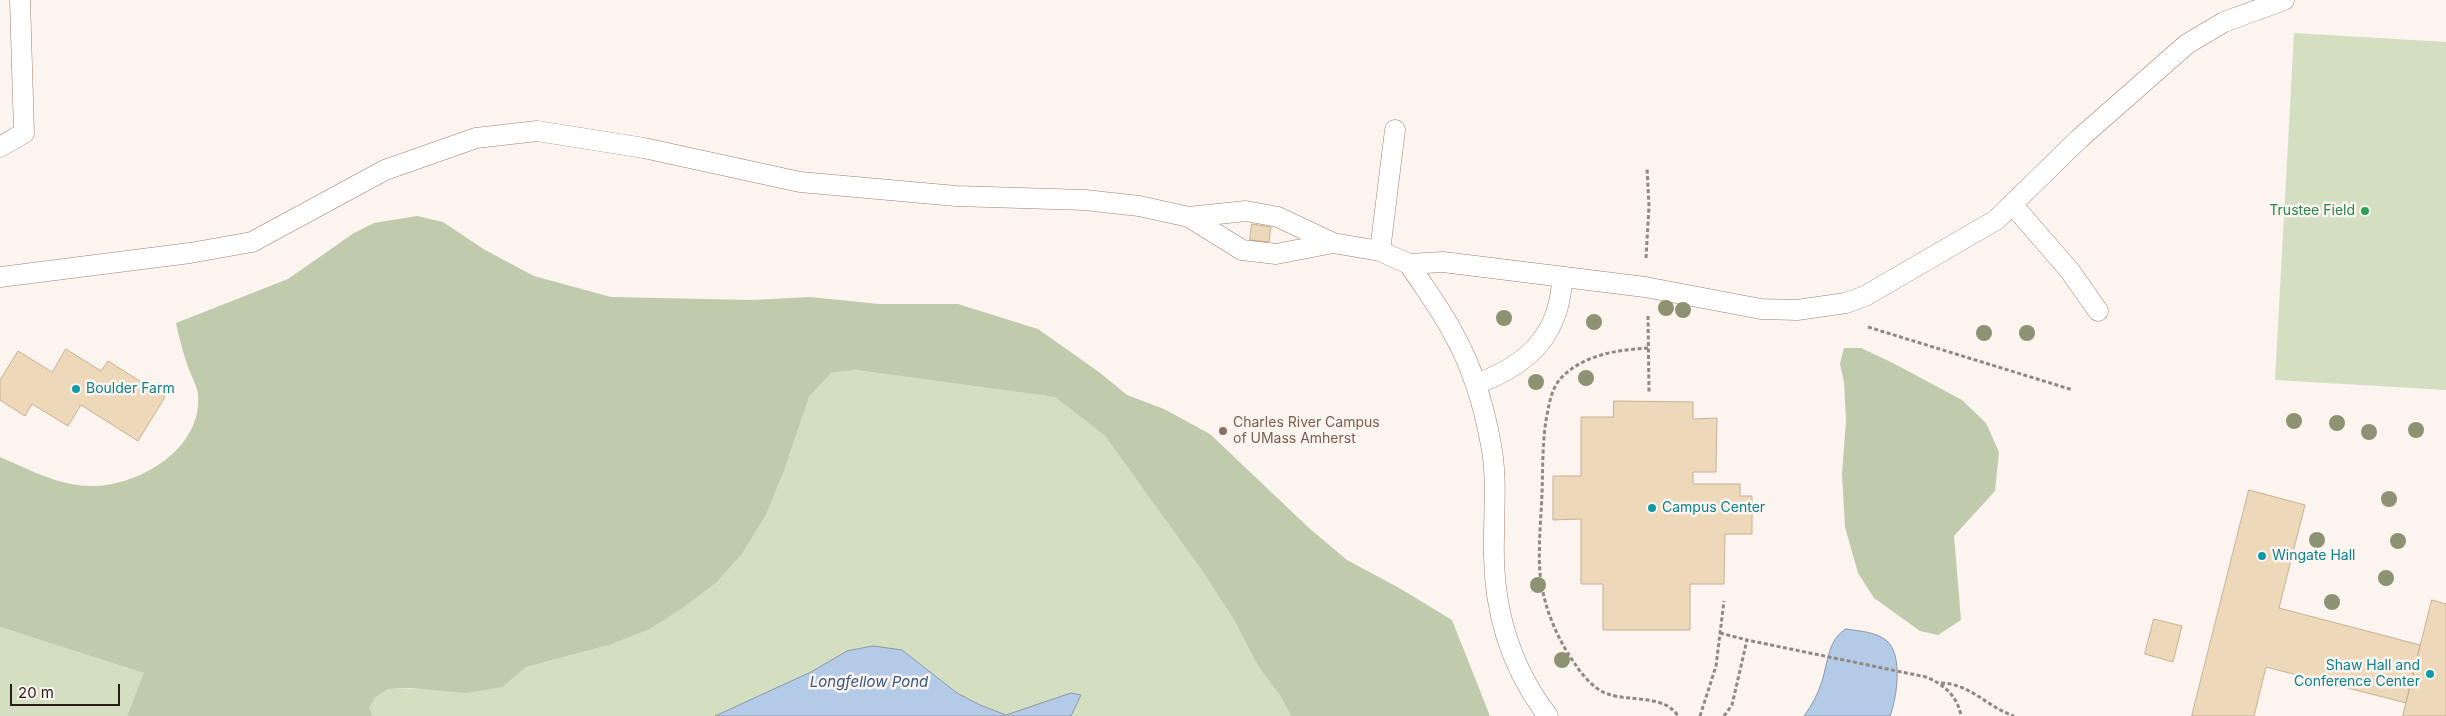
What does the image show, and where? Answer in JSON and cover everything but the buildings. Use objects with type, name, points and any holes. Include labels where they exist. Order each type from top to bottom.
[{"type":"lane","points":[[0,147],[24,133],[20,0]]},
{"type":"lane","points":[[0,278],[190,253],[252,242],[385,170],[476,138],[537,131],[644,148],[800,182],[956,196],[1085,200],[1139,206],[1190,217],[1246,212],[1278,217],[1333,242],[1380,251],[1409,264],[1443,262],[1645,287],[1761,309],[1797,310],[1835,305],[1865,296],[1996,220],[2079,140],[2187,44],[2224,22],[2284,0]]},
{"type":"lane","points":[[1380,251],[1395,130]]},
{"type":"lane","points":[[2012,204],[2070,271],[2098,311]]},
{"type":"lane","points":[[1190,217],[1242,250],[1276,254],[1333,242]]},
{"type":"lane","points":[[1409,264],[1452,329],[1476,384],[1492,447],[1495,512],[1494,574],[1500,617],[1518,669],[1548,716]]},
{"type":"lane","points":[[1476,384],[1499,376],[1531,353],[1555,316],[1563,278]]},
{"type":"path","points":[[1835,305],[1846,316],[1879,332],[2073,390]]},
{"type":"path","points":[[1648,348],[1618,350],[1589,360],[1562,377],[1554,389],[1548,410],[1544,437],[1540,574],[1552,623],[1571,659],[1585,676],[1606,694],[1638,700],[1659,701],[1668,706],[1678,716]]},
{"type":"path","points":[[1700,716],[1716,666],[1724,601]]},
{"type":"path","points":[[1720,633],[1926,677],[1940,682],[1955,683],[1968,688],[2003,712],[2014,716]]},
{"type":"path","points":[[1724,716],[1732,705],[1748,640]]},
{"type":"path","points":[[1940,682],[1952,695],[1961,716]]},
{"type":"green space","name":"Trustee Field","points":[[2294,33],[2446,42],[2446,390],[2275,380]]},
{"type":"green space","points":[[417,216],[443,222],[485,250],[534,276],[611,297],[752,300],[810,297],[879,304],[958,304],[1038,329],[1099,372],[1127,395],[1164,409],[1210,434],[1309,528],[1347,560],[1401,589],[1452,620],[1490,716],[1291,716],[1281,697],[1258,666],[1234,620],[1203,572],[1105,436],[1055,397],[856,370],[831,373],[809,397],[784,471],[766,515],[742,554],[716,583],[648,630],[609,645],[526,667],[503,687],[466,693],[411,688],[388,689],[375,698],[369,708],[373,716],[127,716],[144,673],[0,627],[0,457],[46,477],[82,486],[112,484],[131,479],[149,471],[179,447],[190,432],[197,415],[198,393],[184,356],[176,323],[288,279],[354,233],[374,223]]},
{"type":"green space","points":[[1844,348],[1861,348],[1962,400],[1986,423],[1999,452],[1995,491],[1954,536],[1961,620],[1938,635],[1920,631],[1874,598],[1858,573],[1845,527],[1842,474],[1846,421],[1844,382],[1840,364]]},
{"type":"green space","points":[[856,370],[1055,397],[1105,436],[1203,572],[1234,620],[1258,666],[1281,697],[1291,716],[1071,716],[1081,695],[1072,693],[1006,715],[980,705],[957,693],[902,650],[847,651],[811,672],[715,716],[373,716],[369,708],[375,698],[388,689],[503,687],[526,667],[609,645],[648,630],[716,583],[742,554],[766,515],[784,471],[809,397],[831,373]]},
{"type":"green space","points":[[0,627],[145,673],[127,716],[0,716]]},
{"type":"water","points":[[1846,629],[1868,632],[1883,638],[1892,648],[1897,666],[1897,677],[1895,699],[1890,716],[1804,716],[1819,690],[1832,645],[1840,633]]},
{"type":"water","name":"Longfellow Pond","points":[[873,646],[902,650],[957,693],[980,705],[1006,715],[1071,693],[1081,695],[1071,716],[715,716],[811,672],[847,651]]},
{"type":"place","name":"Trustee Field","points":[[2365,211]]},
{"type":"place","name":"Boulder Farm","points":[[76,389]]},
{"type":"place","name":"Charles River Campus of UMass Amherst","points":[[1223,431]]},
{"type":"place","name":"Campus Center","points":[[1652,508]]},
{"type":"place","name":"Wingate Hall","points":[[2262,556]]},
{"type":"place","name":"Shaw Hall and Conference Center","points":[[2430,674]]}]
